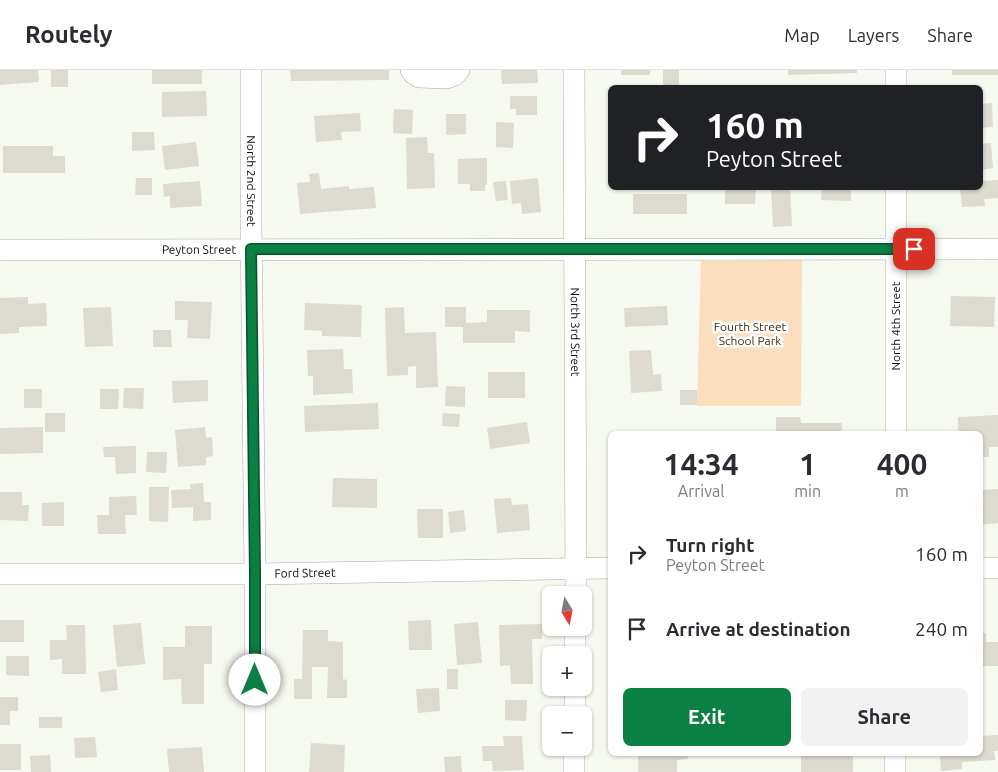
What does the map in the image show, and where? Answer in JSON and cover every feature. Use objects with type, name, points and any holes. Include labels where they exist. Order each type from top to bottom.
[{"type":"street","name":"North 2nd Street","points":[[251,70],[255,772]]},
{"type":"street","points":[[411,70],[419,77],[447,78],[455,75],[459,70]]},
{"type":"street","name":"North 3rd Street","points":[[574,70],[576,586]]},
{"type":"street","points":[[896,70],[896,85]]},
{"type":"street","name":"North 4th Street","points":[[896,190],[896,431]]},
{"type":"street","name":"Peyton Street","points":[[0,250],[998,249]]},
{"type":"street","name":"Ford Street","points":[[0,574],[255,574],[608,568]]},
{"type":"street","points":[[983,568],[998,568]]},
{"type":"street","points":[[574,756],[574,772]]},
{"type":"street","points":[[895,756],[895,772]]},
{"type":"green space","name":"Fourth Street School Park","points":[[802,260],[801,406],[697,406],[701,261]]},
{"type":"building","points":[[0,70],[38,70],[39,82],[0,85]]},
{"type":"building","points":[[51,70],[68,70],[68,87],[51,87]]},
{"type":"building","points":[[152,70],[202,70],[202,84],[152,84]]},
{"type":"building","points":[[290,70],[389,70],[389,80],[291,81]]},
{"type":"building","points":[[501,70],[537,70],[538,83],[502,84]]},
{"type":"building","points":[[621,70],[650,70],[650,75],[621,75]]},
{"type":"building","points":[[663,70],[679,70],[679,85],[663,85]]},
{"type":"building","points":[[788,70],[857,70],[857,73],[788,75]]},
{"type":"building","points":[[952,70],[998,70],[998,75],[952,75]]},
{"type":"building","points":[[206,91],[207,116],[162,117],[162,92]]},
{"type":"building","points":[[510,96],[537,96],[537,115],[516,115],[516,109],[510,109]]},
{"type":"building","points":[[992,103],[993,127],[983,128],[983,104]]},
{"type":"building","points":[[394,109],[413,110],[412,134],[393,133]]},
{"type":"building","points":[[360,113],[361,131],[341,132],[342,140],[316,142],[314,116]]},
{"type":"building","points":[[446,114],[466,114],[466,134],[446,135]]},
{"type":"building","points":[[496,122],[514,123],[513,148],[496,147]]},
{"type":"building","points":[[132,132],[154,132],[155,150],[132,151]]},
{"type":"building","points":[[427,137],[428,153],[434,153],[435,188],[407,189],[406,138]]},
{"type":"building","points":[[196,142],[199,166],[165,170],[162,146]]},
{"type":"building","points":[[991,143],[993,168],[983,170],[983,144]]},
{"type":"building","points":[[3,146],[53,146],[53,156],[65,156],[65,173],[3,173]]},
{"type":"building","points":[[487,158],[487,185],[485,185],[485,191],[470,191],[470,184],[458,184],[458,159]]},
{"type":"building","points":[[319,173],[321,189],[349,186],[349,189],[374,187],[376,208],[300,214],[297,183],[310,182],[309,174]]},
{"type":"building","points":[[136,178],[152,178],[152,195],[135,195]]},
{"type":"building","points":[[538,178],[541,212],[522,214],[521,203],[512,204],[510,181]]},
{"type":"building","points":[[998,180],[998,198],[984,199],[985,206],[962,207],[960,190],[983,190],[983,181]]},
{"type":"building","points":[[200,181],[202,206],[170,208],[170,196],[164,197],[163,184]]},
{"type":"building","points":[[506,181],[508,200],[496,201],[493,182]]},
{"type":"building","points":[[725,190],[756,190],[755,204],[725,204]]},
{"type":"building","points":[[771,190],[790,190],[792,226],[773,227]]},
{"type":"building","points":[[822,190],[851,190],[851,201],[821,200]]},
{"type":"building","points":[[633,194],[687,194],[687,214],[633,214]]},
{"type":"building","points":[[951,296],[995,297],[994,327],[950,326]]},
{"type":"building","points":[[28,297],[28,304],[46,303],[47,326],[19,327],[19,333],[0,334],[0,298]]},
{"type":"building","points":[[175,301],[212,302],[210,339],[187,338],[188,320],[175,320]]},
{"type":"building","points":[[305,303],[362,305],[361,337],[322,336],[322,331],[304,330]]},
{"type":"building","points":[[667,306],[668,325],[625,327],[624,308]]},
{"type":"building","points":[[111,307],[113,346],[85,347],[83,308]]},
{"type":"building","points":[[404,307],[405,333],[436,332],[438,387],[416,388],[416,366],[408,367],[408,375],[387,376],[385,308]]},
{"type":"building","points":[[445,307],[466,307],[466,323],[487,322],[487,310],[530,310],[530,332],[515,331],[515,343],[463,343],[463,327],[445,327]]},
{"type":"building","points":[[153,330],[171,330],[172,347],[153,347]]},
{"type":"building","points":[[343,349],[344,369],[352,369],[353,393],[313,395],[313,376],[308,376],[307,350]]},
{"type":"building","points":[[651,350],[653,375],[661,374],[662,391],[631,393],[629,351]]},
{"type":"building","points":[[488,372],[525,372],[525,398],[488,398]]},
{"type":"building","points":[[208,380],[208,401],[173,403],[172,381]]},
{"type":"building","points":[[446,386],[465,387],[465,407],[445,406]]},
{"type":"building","points":[[124,388],[144,388],[143,409],[123,408]]},
{"type":"building","points":[[24,389],[42,389],[42,408],[24,408]]},
{"type":"building","points":[[100,389],[119,389],[118,409],[100,409]]},
{"type":"building","points":[[680,390],[697,390],[697,405],[680,405]]},
{"type":"building","points":[[378,403],[379,429],[305,432],[304,406]]},
{"type":"building","points":[[45,413],[65,413],[65,432],[45,432]]},
{"type":"building","points":[[443,413],[460,414],[459,427],[442,426]]},
{"type":"building","points":[[998,415],[998,447],[989,447],[989,457],[983,457],[983,431],[958,431],[958,417]]},
{"type":"building","points":[[776,417],[800,417],[801,423],[842,423],[842,431],[776,431]]},
{"type":"building","points":[[527,422],[530,443],[490,449],[487,428]]},
{"type":"building","points":[[43,427],[43,453],[0,454],[0,428]]},
{"type":"building","points":[[205,427],[206,438],[212,437],[213,456],[206,457],[206,465],[178,467],[175,430]]},
{"type":"building","points":[[136,446],[136,473],[116,474],[115,457],[104,457],[103,447]]},
{"type":"building","points":[[147,452],[167,452],[166,473],[146,472]]},
{"type":"building","points":[[333,478],[377,479],[377,508],[332,507]]},
{"type":"building","points":[[203,483],[204,502],[211,502],[211,520],[193,521],[193,507],[172,508],[171,490],[191,489],[190,484]]},
{"type":"building","points":[[149,487],[169,487],[168,522],[149,521]]},
{"type":"building","points":[[998,489],[998,523],[983,525],[983,490]]},
{"type":"building","points":[[0,492],[22,492],[22,505],[29,505],[28,521],[0,520]]},
{"type":"building","points":[[136,496],[137,515],[125,515],[126,534],[98,534],[97,515],[109,515],[109,497]]},
{"type":"building","points":[[511,498],[512,505],[528,504],[530,530],[497,533],[494,499]]},
{"type":"building","points":[[64,502],[64,526],[42,526],[42,503]]},
{"type":"building","points":[[417,509],[443,509],[443,538],[418,538]]},
{"type":"building","points":[[464,510],[466,531],[450,533],[448,512]]},
{"type":"building","points":[[0,620],[24,620],[24,642],[0,642]]},
{"type":"building","points":[[431,620],[432,650],[409,650],[408,621]]},
{"type":"building","points":[[478,622],[482,663],[457,665],[454,624]]},
{"type":"building","points":[[141,623],[145,664],[117,667],[113,625]]},
{"type":"building","points":[[542,624],[542,639],[532,639],[533,684],[511,684],[510,665],[500,666],[499,625]]},
{"type":"building","points":[[66,625],[85,625],[86,674],[62,674],[62,659],[50,660],[50,640],[67,640]]},
{"type":"building","points":[[185,626],[212,626],[212,664],[204,664],[204,704],[182,704],[181,679],[163,680],[163,647],[185,647]]},
{"type":"building","points":[[303,630],[328,630],[328,641],[343,642],[343,679],[347,680],[347,698],[327,698],[328,667],[312,667],[312,699],[294,699],[294,679],[302,679]]},
{"type":"building","points":[[983,633],[986,633],[986,642],[998,642],[998,666],[983,666]]},
{"type":"building","points":[[6,656],[29,656],[29,676],[6,675]]},
{"type":"building","points":[[116,669],[118,690],[101,692],[98,672]]},
{"type":"building","points":[[447,669],[458,669],[458,689],[447,689]]},
{"type":"building","points":[[439,688],[440,711],[418,713],[416,689]]},
{"type":"building","points":[[0,697],[18,697],[18,711],[10,711],[10,725],[0,725]]},
{"type":"building","points":[[505,700],[527,700],[526,721],[505,720]]},
{"type":"building","points":[[39,717],[62,717],[62,728],[39,728]]},
{"type":"building","points":[[998,735],[998,751],[994,751],[995,760],[962,762],[962,769],[941,771],[940,756],[983,756],[983,736]]},
{"type":"building","points":[[503,736],[522,736],[524,770],[493,771],[492,761],[483,761],[482,746],[504,746]]},
{"type":"building","points":[[95,737],[97,757],[75,758],[74,738]]},
{"type":"building","points":[[311,743],[345,745],[344,772],[309,772]]},
{"type":"building","points":[[0,744],[21,744],[21,770],[0,770]]},
{"type":"building","points":[[202,747],[204,772],[169,772],[167,749]]},
{"type":"building","points":[[50,755],[51,772],[31,772],[30,756]]},
{"type":"building","points":[[461,756],[462,772],[445,772],[444,757]]},
{"type":"building","points":[[638,756],[688,756],[688,759],[677,760],[677,772],[638,772]]},
{"type":"building","points":[[801,756],[853,756],[853,772],[801,772]]},
{"type":"route","points":[[255,680],[251,249],[914,249]]}]
